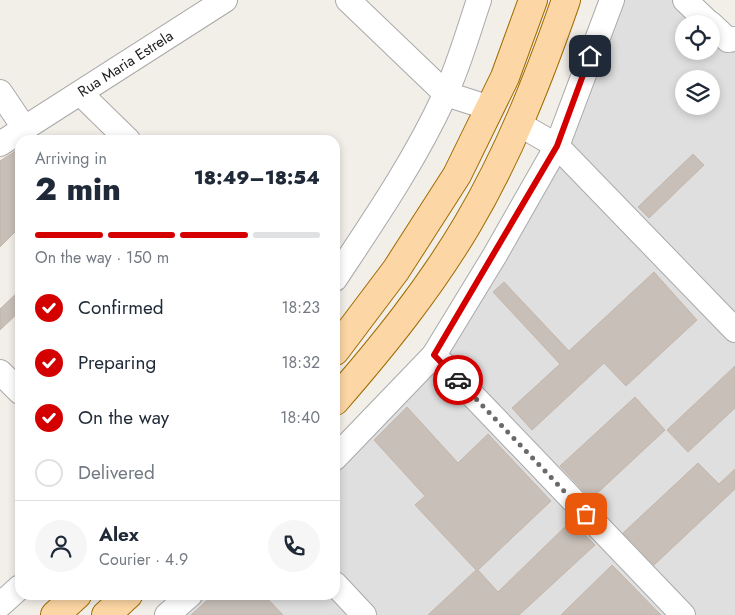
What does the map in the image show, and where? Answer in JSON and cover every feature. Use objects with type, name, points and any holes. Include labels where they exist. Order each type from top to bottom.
[{"type":"main road","points":[[340,345],[373,302],[457,174],[505,77],[533,0]]},
{"type":"main road","points":[[340,395],[380,349],[440,268],[468,225],[520,124],[566,0]]},
{"type":"main road","points":[[55,615],[72,600]]},
{"type":"street","name":"Rua Maria Estrela","points":[[0,144],[81,94],[225,0]]},
{"type":"street","points":[[348,0],[446,94],[490,108]]},
{"type":"street","points":[[340,272],[408,168],[446,94],[480,0]]},
{"type":"street","points":[[340,453],[434,355],[557,146],[612,0]]},
{"type":"street","points":[[685,0],[724,35]]},
{"type":"street","points":[[0,92],[25,128]]},
{"type":"street","points":[[81,94],[123,135]]},
{"type":"street","points":[[520,124],[557,146],[735,330]]},
{"type":"street","points":[[434,355],[683,615]]},
{"type":"street","points":[[0,372],[15,387]]},
{"type":"street","points":[[340,589],[364,615]]},
{"type":"street","points":[[0,606],[15,592]]},
{"type":"street","points":[[168,615],[184,600]]},
{"type":"shaded area","points":[[612,0],[685,0],[701,15],[675,15],[675,60],[720,60],[720,30],[735,39],[735,615],[167,615],[184,600],[340,600],[340,453],[434,355],[495,255]]},
{"type":"building","points":[[15,151],[15,232],[0,247],[0,161]]},
{"type":"building","points":[[693,154],[704,165],[649,218],[638,207]]},
{"type":"building","points":[[654,272],[697,320],[626,386],[604,363],[532,430],[512,408],[560,364],[493,292],[504,282],[569,351]]},
{"type":"building","points":[[15,295],[15,316],[0,330],[0,309]]},
{"type":"building","points":[[735,366],[735,408],[688,452],[667,430]]},
{"type":"building","points":[[635,397],[665,430],[591,499],[560,466]]},
{"type":"building","points":[[407,407],[458,463],[488,434],[551,501],[478,570],[498,592],[571,521],[595,545],[519,615],[428,615],[476,570],[415,505],[425,496],[374,440]]},
{"type":"building","points":[[698,463],[719,484],[735,469],[735,489],[654,565],[623,533]]},
{"type":"building","points":[[612,565],[661,615],[561,615]]},
{"type":"building","points":[[208,600],[269,600],[283,615],[191,615]]},
{"type":"way so far","points":[[458,380],[586,514]]},
{"type":"route","points":[[458,380],[434,355],[495,255],[557,146],[590,56]]}]
